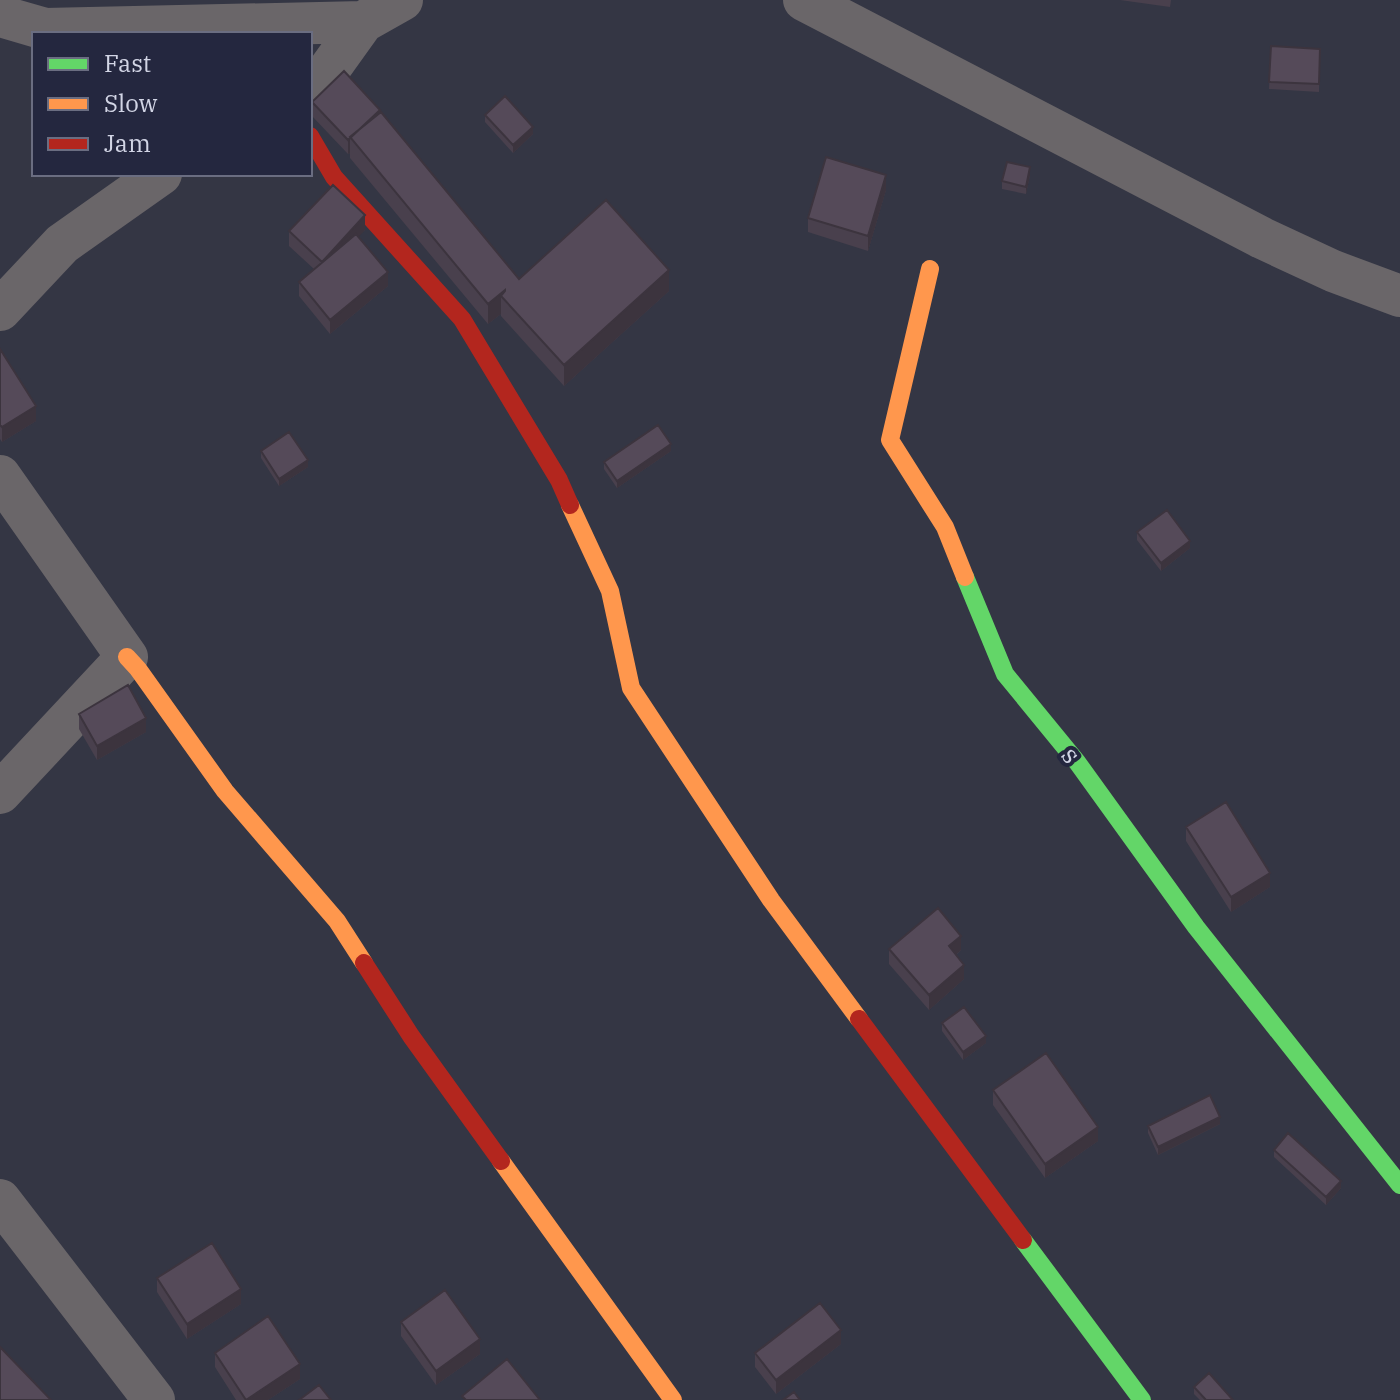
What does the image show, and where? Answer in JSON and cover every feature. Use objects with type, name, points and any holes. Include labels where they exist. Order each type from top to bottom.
[{"type":"street","points":[[312,93],[363,22],[402,0]]},
{"type":"street","points":[[807,1],[1262,238],[1333,271],[1400,296]]},
{"type":"street","points":[[0,16],[45,29],[363,22]]},
{"type":"street","points":[[312,139],[334,177],[462,319],[559,480],[610,591],[631,688],[771,900],[1142,1400]]},
{"type":"street","points":[[0,310],[62,244],[158,176]]},
{"type":"street","name":"s","points":[[930,269],[890,440],[945,527],[1005,674],[1077,762],[1196,927],[1400,1185]]},
{"type":"street","points":[[0,476],[225,791],[337,921],[411,1036],[673,1400]]},
{"type":"street","points":[[0,793],[127,657]]},
{"type":"street","points":[[0,1200],[154,1400]]},
{"type":"building","points":[[1271,46],[1320,49],[1319,84],[1269,82]]},
{"type":"building","points":[[344,71],[380,110],[348,140],[312,102]]},
{"type":"building","points":[[505,96],[533,127],[513,145],[485,115]]},
{"type":"building","points":[[381,112],[519,279],[606,200],[669,270],[564,365],[501,296],[505,290],[488,304],[350,137]]},
{"type":"building","points":[[826,157],[886,175],[868,236],[808,218]]},
{"type":"building","points":[[1007,162],[1030,167],[1026,187],[1002,181]]},
{"type":"building","points":[[333,185],[365,215],[322,262],[289,231]]},
{"type":"building","points":[[356,234],[388,272],[330,320],[299,282]]},
{"type":"building","points":[[0,349],[36,406],[2,427],[0,425]]},
{"type":"building","points":[[658,425],[671,444],[617,481],[604,462]]},
{"type":"building","points":[[289,432],[308,460],[279,479],[261,451]]},
{"type":"building","points":[[1167,510],[1190,541],[1161,563],[1137,532]]},
{"type":"building","points":[[128,685],[146,718],[97,746],[79,714]]},
{"type":"building","points":[[1226,802],[1270,873],[1231,897],[1186,827]]},
{"type":"building","points":[[938,908],[961,936],[949,946],[964,965],[929,995],[889,949]]},
{"type":"building","points":[[964,1007],[986,1036],[963,1052],[942,1023]]},
{"type":"building","points":[[1046,1053],[1098,1127],[1045,1164],[993,1090]]},
{"type":"building","points":[[1210,1095],[1220,1117],[1158,1147],[1148,1126]]},
{"type":"building","points":[[1288,1133],[1341,1181],[1326,1197],[1274,1150]]},
{"type":"building","points":[[212,1243],[241,1289],[187,1324],[157,1278]]},
{"type":"building","points":[[445,1290],[480,1339],[436,1371],[401,1322]]},
{"type":"building","points":[[820,1303],[841,1330],[776,1380],[755,1353]]},
{"type":"building","points":[[268,1316],[300,1364],[246,1400],[215,1353]]},
{"type":"building","points":[[0,1347],[51,1400],[0,1400]]},
{"type":"building","points":[[507,1359],[540,1400],[466,1400],[462,1396]]},
{"type":"building","points":[[1209,1373],[1233,1400],[1206,1400],[1194,1387]]},
{"type":"building","points":[[319,1385],[331,1400],[299,1400]]},
{"type":"building","points":[[794,1392],[800,1400],[783,1400]]},
{"type":"traffic: fast","points":[[965,577],[1005,674],[1077,762],[1196,927],[1400,1185]]},
{"type":"traffic: fast","points":[[1023,1240],[1142,1400]]},
{"type":"traffic: slow","points":[[930,269],[890,440],[945,527],[965,577]]},
{"type":"traffic: slow","points":[[570,505],[610,591],[631,688],[771,900],[859,1019]]},
{"type":"traffic: slow","points":[[127,657],[225,791],[337,921],[364,963]]},
{"type":"traffic: slow","points":[[501,1161],[673,1400]]},
{"type":"traffic: jam","points":[[312,139],[334,177],[462,319],[559,480],[570,505]]},
{"type":"traffic: jam","points":[[364,963],[411,1036],[501,1161]]},
{"type":"traffic: jam","points":[[859,1019],[1023,1240]]}]
